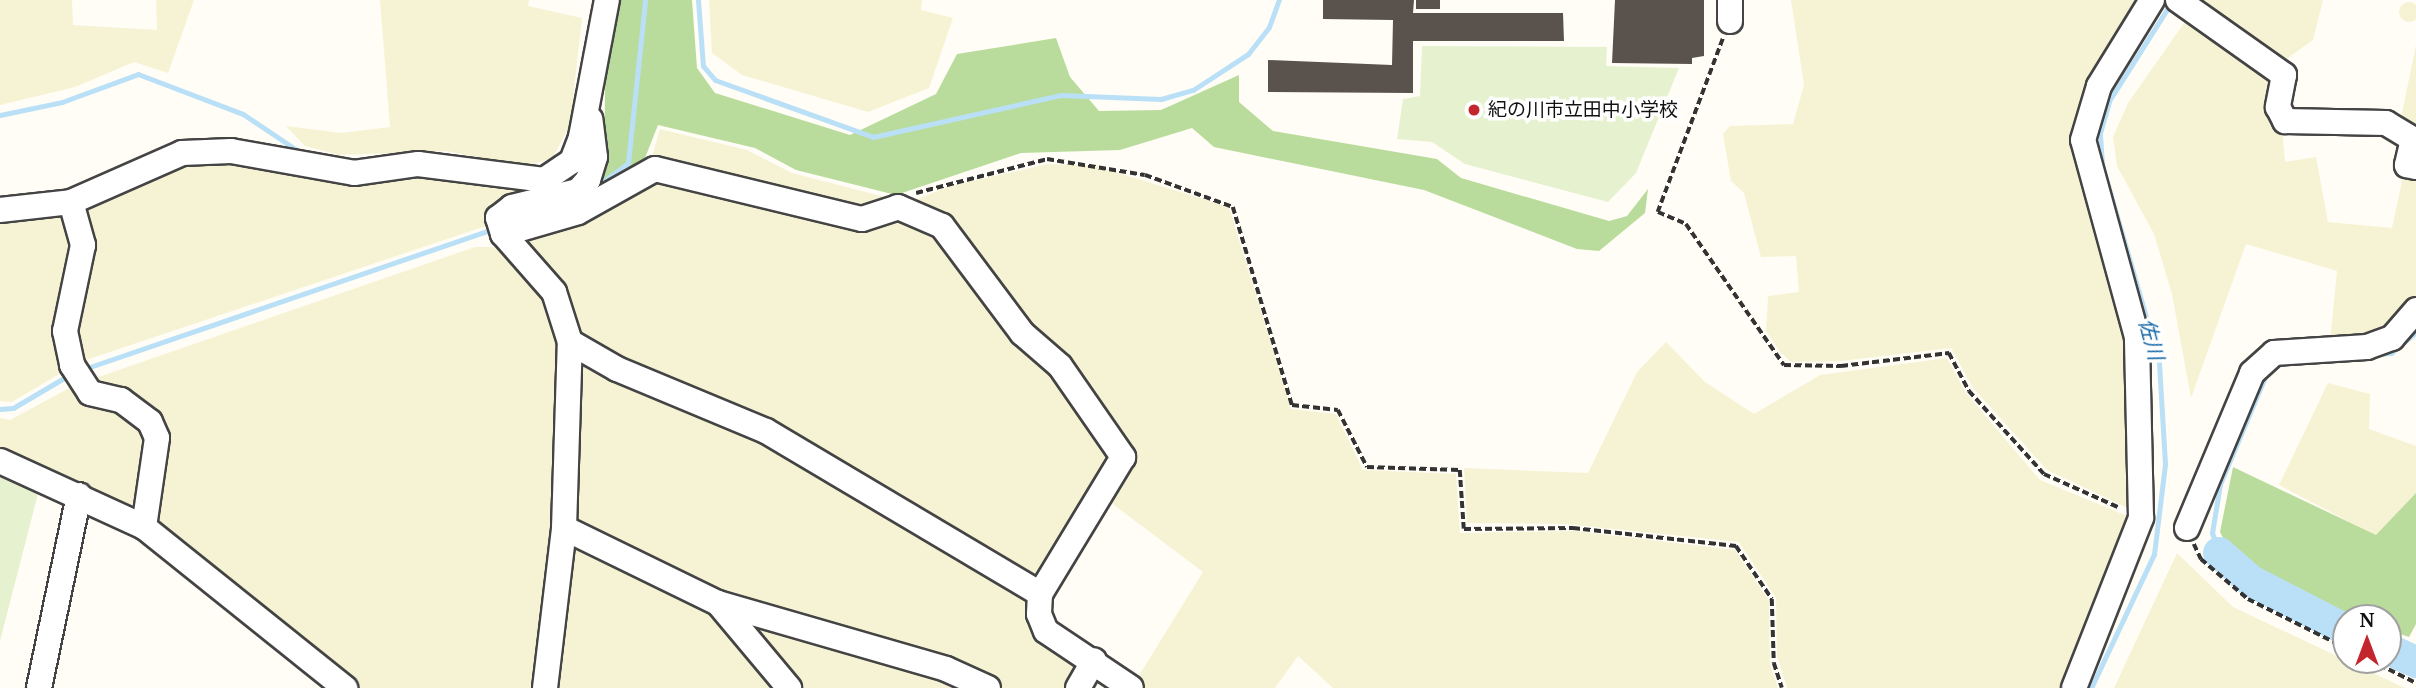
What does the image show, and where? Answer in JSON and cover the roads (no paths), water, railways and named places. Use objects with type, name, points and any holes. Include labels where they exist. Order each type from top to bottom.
[{"type":"street","points":[[0,210],[71,202],[182,153],[230,151],[354,173],[446,166],[544,180],[572,160],[588,108],[607,0]]},
{"type":"street","points":[[2074,688],[2141,518],[2137,337],[2083,140],[2099,86],[2152,0]]},
{"type":"street","points":[[2183,3],[2284,75],[2278,107],[2285,121],[2386,123],[2413,139],[2407,165],[2416,167]]},
{"type":"street","points":[[545,688],[564,528],[570,342],[554,292],[503,234],[498,218],[512,207],[551,203],[589,180],[595,157],[588,108]]},
{"type":"street","points":[[503,234],[578,212],[655,169],[862,219],[898,207],[942,226],[1022,333],[1060,366],[1123,457],[1040,594],[1039,614],[1046,631],[1094,660],[1131,688]]},
{"type":"street","points":[[71,202],[83,245],[65,331],[72,365],[90,393],[121,400],[150,422],[157,438],[144,527]]},
{"type":"street","points":[[2187,528],[2252,373],[2274,353],[2367,347],[2392,338],[2416,310]]},
{"type":"street","points":[[570,342],[617,369],[766,431],[1040,594]]},
{"type":"street","points":[[0,461],[144,527],[345,688]]},
{"type":"street","points":[[38,688],[79,495]]},
{"type":"street","points":[[564,528],[718,603],[946,669],[988,688]]},
{"type":"street","points":[[718,603],[789,688]]},
{"type":"street","points":[[1078,688],[1094,660]]},
{"type":"waterway","points":[[579,83],[595,0]]},
{"type":"waterway","points":[[592,190],[628,163],[645,0]]},
{"type":"waterway","points":[[698,0],[703,66],[715,80],[873,137],[1061,95],[1161,99],[1193,90],[1248,54],[1269,27],[1279,0]]},
{"type":"waterway","name":"佐川","points":[[2091,688],[2154,554],[2165,464],[2159,362],[2102,164],[2100,133],[2109,101],[2171,3]]},
{"type":"waterway","points":[[0,115],[62,102],[138,74],[243,114],[301,153]]},
{"type":"waterway","points":[[81,370],[496,228]]},
{"type":"waterway","points":[[2378,354],[2391,353],[2416,332]]},
{"type":"waterway","points":[[0,409],[13,408],[69,375]]},
{"type":"waterway","points":[[2219,553],[2212,533],[2220,484],[2265,377]]},
{"type":"waterway","points":[[2219,553],[2251,581],[2332,623]]},
{"type":"waterway","points":[[2402,656],[2416,662]]},
{"type":"place","name":"紀の川市立田中小学校","points":[[1474,110]]}]
